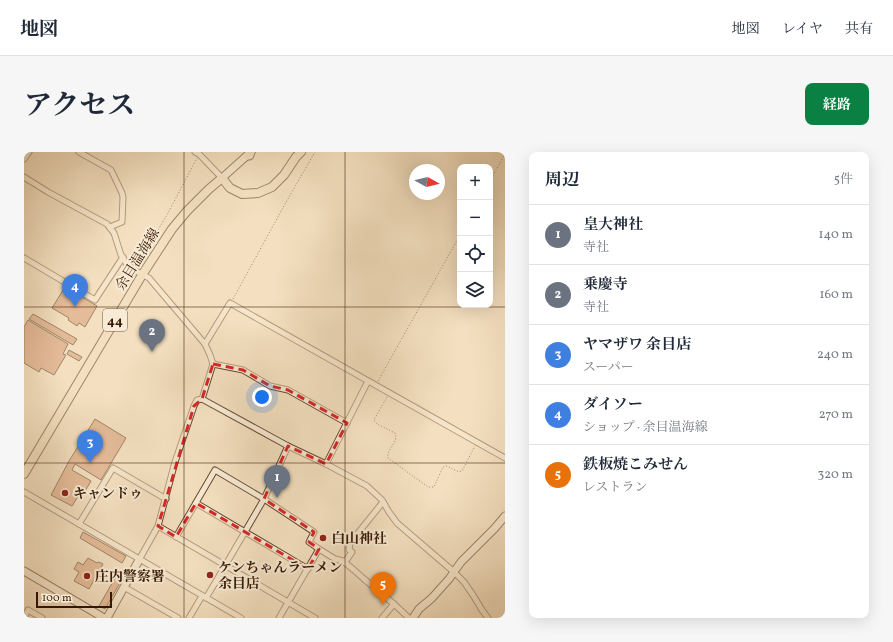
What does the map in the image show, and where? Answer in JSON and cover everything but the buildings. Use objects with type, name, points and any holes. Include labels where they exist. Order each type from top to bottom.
[{"type":"main road","points":[[222,178],[230,188],[242,194],[258,193],[272,187],[284,175],[301,152]]},
{"type":"main road","name":"余目温海線","points":[[24,474],[142,275],[172,228],[187,211],[222,178]]},
{"type":"street","points":[[24,159],[29,152]]},
{"type":"street","points":[[79,152],[111,170],[122,193],[124,202],[122,222],[110,227]]},
{"type":"street","points":[[198,153],[222,178],[250,153]]},
{"type":"street","points":[[24,176],[48,192],[107,224],[114,233],[123,257],[134,270],[149,278],[205,344],[213,364],[202,399],[198,400],[194,406],[175,462],[158,526],[105,618],[24,572]]},
{"type":"street","points":[[24,258],[95,300],[123,257]]},
{"type":"street","points":[[205,344],[230,303],[505,458]]},
{"type":"street","points":[[213,364],[243,370],[270,386],[288,390],[347,422]]},
{"type":"street","points":[[326,464],[368,381]]},
{"type":"street","points":[[202,399],[288,446],[364,484],[383,502],[397,523],[454,572],[469,588],[488,618]]},
{"type":"street","points":[[189,618],[225,566],[264,499],[288,446]]},
{"type":"street","points":[[79,524],[113,468],[166,499]]},
{"type":"street","points":[[176,537],[215,470],[264,499],[314,532],[309,542],[335,559],[345,562],[409,618]]},
{"type":"street","points":[[24,492],[241,618]]},
{"type":"street","points":[[345,562],[352,552],[349,550],[350,543],[383,502]]},
{"type":"street","points":[[196,503],[308,569]]},
{"type":"street","points":[[413,618],[419,608],[432,598],[461,562],[505,516]]},
{"type":"street","points":[[158,526],[314,618]]},
{"type":"street","points":[[279,618],[319,549]]},
{"type":"street","points":[[124,586],[178,618]]},
{"type":"street","points":[[382,618],[394,604]]},
{"type":"street","points":[[24,618],[28,610],[42,618]]},
{"type":"path","points":[[230,303],[315,152]]},
{"type":"path","points":[[134,270],[168,213],[198,153]]},
{"type":"path","points":[[493,176],[505,154]]},
{"type":"path","points":[[376,385],[459,236]]},
{"type":"path","points":[[389,392],[374,420],[378,424],[395,433],[396,440],[388,453],[388,457],[428,487],[434,487],[445,466],[459,472],[462,471],[477,442]]},
{"type":"highlighted area","points":[[213,364],[243,370],[270,386],[288,390],[347,423],[326,464],[288,446],[264,499],[314,532],[309,542],[319,549],[308,569],[196,503],[176,537],[158,526],[194,406],[202,399]]},
{"type":"place","name":"ダイソー","points":[[75,307]]},
{"type":"place","name":"乗慶寺","points":[[152,352]]},
{"type":"place","name":"ヤマザワ 余目店","points":[[90,463]]},
{"type":"place","name":"キャンドゥ","points":[[65,493]]},
{"type":"place","name":"皇大神社","points":[[277,498]]},
{"type":"place","name":"白山神社","points":[[323,538]]},
{"type":"place","name":"ケンちゃんラーメン 余目店","points":[[210,575]]},
{"type":"place","name":"庄内警察署","points":[[87,576]]},
{"type":"place","name":"鉄板焼こみせん","points":[[383,605]]}]
